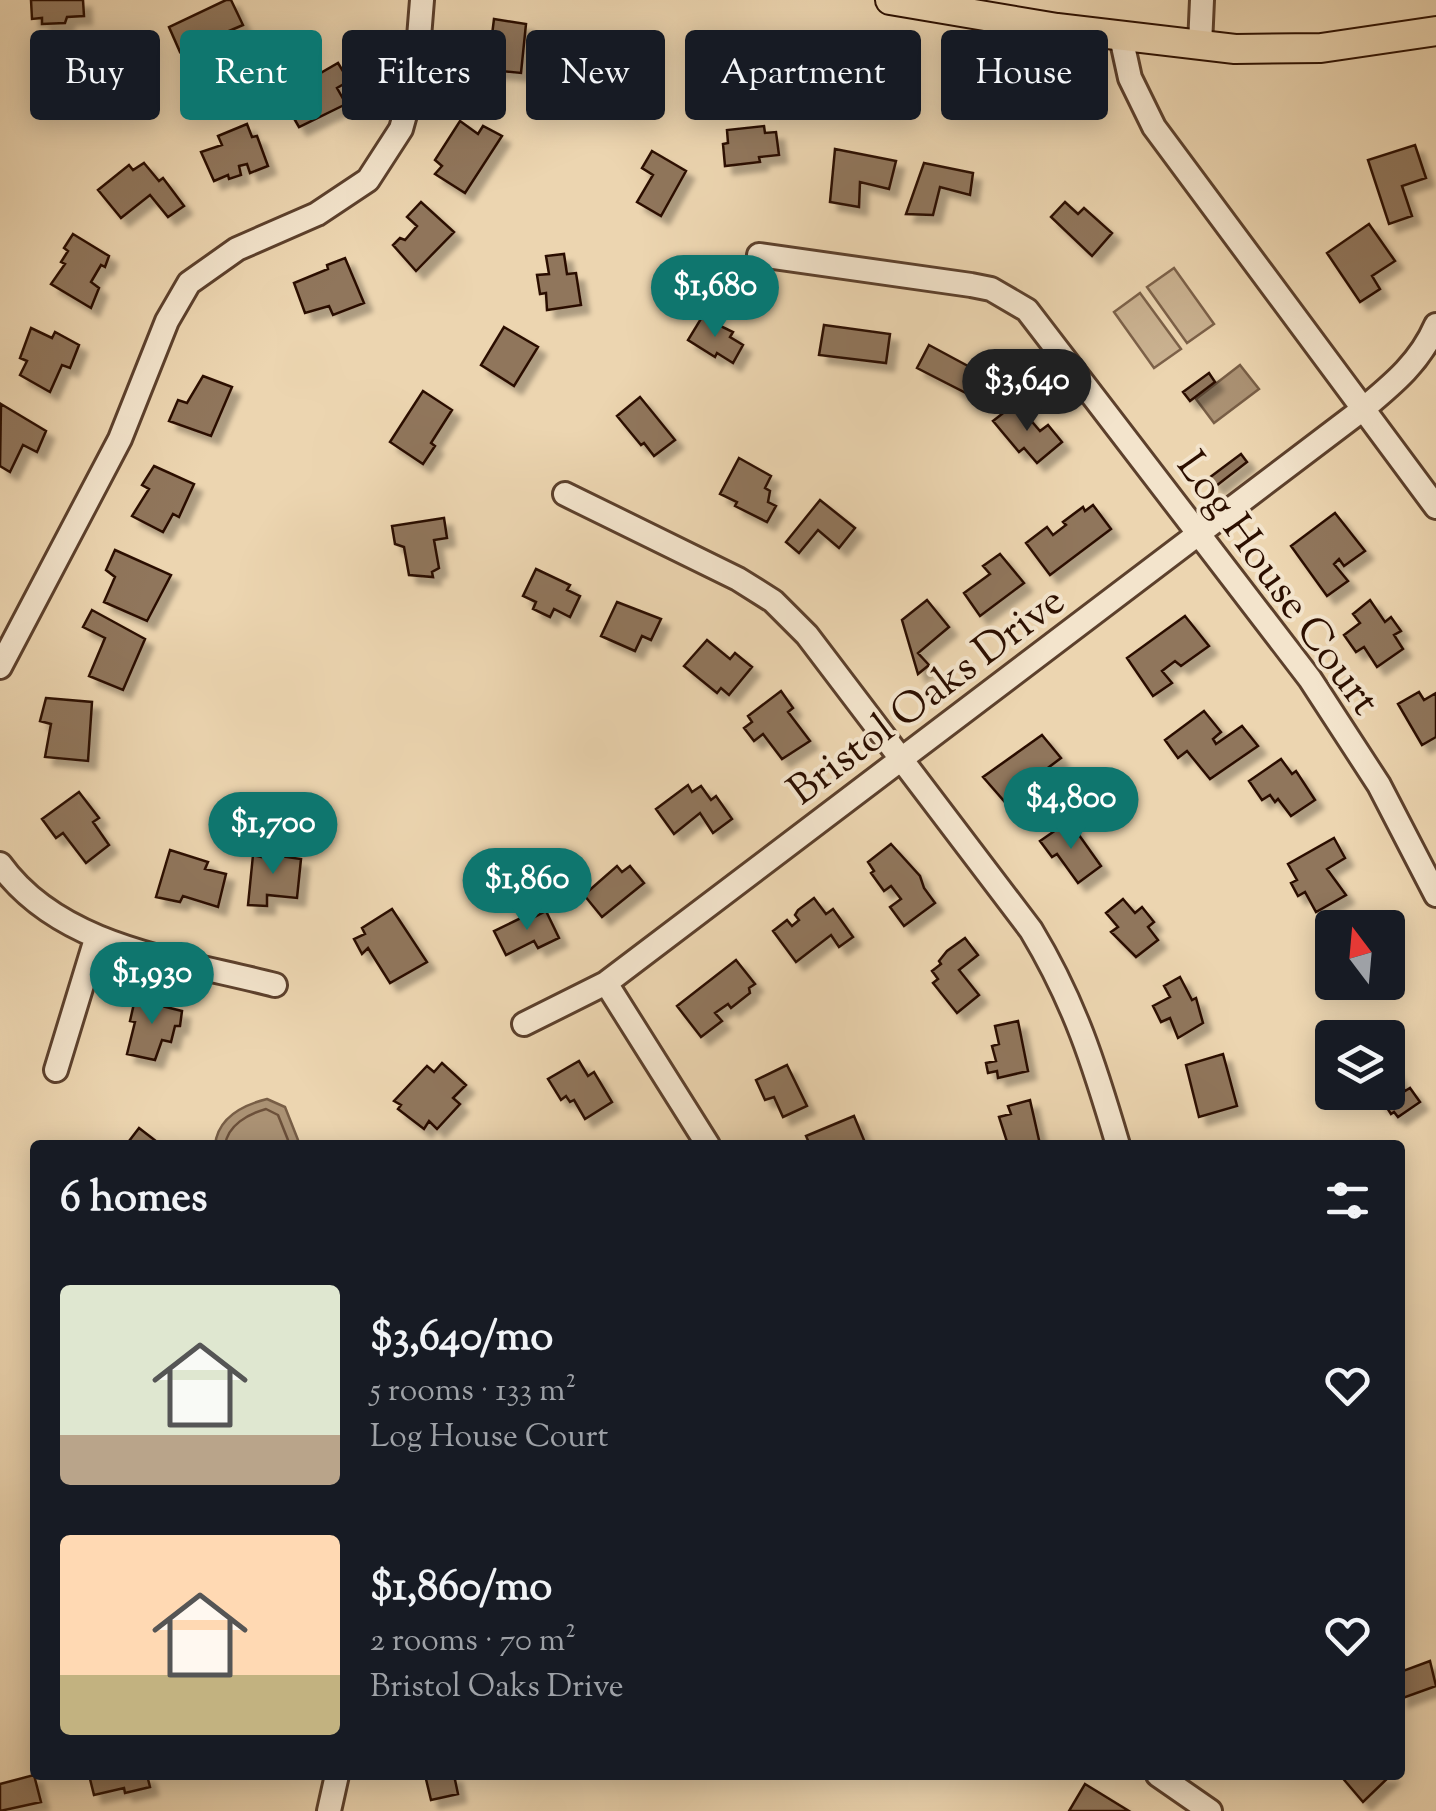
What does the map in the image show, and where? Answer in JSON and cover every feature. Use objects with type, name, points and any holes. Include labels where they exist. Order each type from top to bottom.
[{"type":"main road","points":[[890,0],[1121,37],[1262,50],[1321,48],[1436,31]]},
{"type":"street","points":[[0,667],[120,440],[167,321],[189,283],[237,249],[317,214],[368,180],[401,129],[416,75],[422,0]]},
{"type":"street","points":[[1200,45],[1202,0]]},
{"type":"street","points":[[1121,37],[1130,78],[1154,127],[1436,507]]},
{"type":"street","name":"Log House Court","points":[[759,255],[972,285],[1012,299],[1041,325],[1310,680],[1379,785],[1436,895]]},
{"type":"street","name":"Bristol Oaks Drive","points":[[524,1024],[606,982],[1363,409],[1404,375],[1436,325]]},
{"type":"street","points":[[565,494],[738,579],[773,602],[807,635],[1031,930],[1061,980],[1089,1047],[1117,1140]]},
{"type":"street","points":[[0,864],[15,886],[52,915],[96,939],[275,985]]},
{"type":"street","points":[[56,1070],[96,939]]},
{"type":"street","points":[[606,982],[705,1140]]},
{"type":"street","points":[[330,1811],[338,1780]]},
{"type":"street","points":[[1165,1780],[1210,1811]]},
{"type":"shaded area","points":[[1174,268],[1214,324],[1187,343],[1147,287]]},
{"type":"shaded area","points":[[1140,293],[1181,349],[1154,368],[1114,312]]},
{"type":"water","points":[[1240,365],[1259,389],[1214,423],[1196,399]]},
{"type":"water","points":[[267,1099],[285,1107],[298,1140],[216,1140],[226,1120]]},
{"type":"building","points":[[31,0],[83,0],[84,16],[67,17],[65,23],[42,24],[42,18],[32,19]]},
{"type":"building","points":[[226,0],[231,0],[243,25],[231,30],[180,30],[180,52],[169,27]]},
{"type":"building","points":[[494,19],[526,24],[521,73],[506,71],[506,30],[493,30]]},
{"type":"building","points":[[338,63],[342,70],[342,85],[337,88],[342,106],[322,116],[322,72]]},
{"type":"building","points":[[295,120],[313,120],[299,127]]},
{"type":"building","points":[[460,121],[478,134],[483,126],[502,136],[465,193],[435,174],[442,166],[435,160]]},
{"type":"building","points":[[247,124],[252,137],[257,136],[268,166],[250,173],[247,164],[239,166],[241,175],[214,181],[201,152],[222,145],[218,136]]},
{"type":"building","points":[[764,126],[765,133],[776,132],[779,155],[759,157],[760,162],[725,166],[723,144],[728,143],[727,130]]},
{"type":"building","points":[[1415,145],[1426,178],[1402,186],[1412,216],[1389,224],[1368,160]]},
{"type":"building","points":[[835,149],[896,161],[889,189],[860,182],[859,207],[830,202]]},
{"type":"building","points":[[652,151],[686,171],[661,216],[637,202],[653,175],[642,168]]},
{"type":"building","points":[[144,163],[159,181],[163,178],[184,206],[168,217],[150,195],[121,218],[98,190],[129,165],[133,170]]},
{"type":"building","points":[[924,163],[973,173],[970,195],[940,187],[933,215],[906,214]]},
{"type":"building","points":[[421,202],[454,232],[416,271],[393,245],[400,238],[405,240],[417,226],[407,217]]},
{"type":"building","points":[[1065,202],[1078,214],[1084,208],[1112,233],[1092,256],[1051,217]]},
{"type":"building","points":[[1369,224],[1395,261],[1372,276],[1380,289],[1360,302],[1327,253]]},
{"type":"building","points":[[73,234],[109,256],[91,282],[99,288],[91,308],[51,284],[65,264],[61,262],[68,251],[64,248]]},
{"type":"building","points":[[564,254],[567,274],[576,273],[581,305],[547,310],[546,293],[540,294],[537,275],[549,274],[546,256]]},
{"type":"building","points":[[345,258],[364,303],[333,315],[329,306],[305,313],[294,283]]},
{"type":"building","points":[[702,317],[733,332],[730,337],[743,345],[733,363],[688,340]]},
{"type":"building","points":[[824,325],[890,334],[886,363],[819,355]]},
{"type":"building","points":[[504,327],[538,347],[514,386],[481,365]]},
{"type":"building","points":[[31,328],[52,338],[55,332],[79,345],[70,368],[62,365],[50,392],[20,375],[27,361],[20,358]]},
{"type":"building","points":[[929,345],[979,372],[968,394],[917,368]]},
{"type":"building","points":[[1209,373],[1215,382],[1190,401],[1183,392]]},
{"type":"building","points":[[203,376],[232,387],[211,436],[169,421],[178,400],[187,403]]},
{"type":"building","points":[[423,391],[452,410],[423,464],[390,442]]},
{"type":"building","points":[[640,397],[675,440],[654,456],[617,416]]},
{"type":"building","points":[[1016,403],[1040,431],[1048,425],[1062,442],[1037,463],[1024,448],[1019,452],[993,421]]},
{"type":"building","points":[[1,404],[46,431],[37,452],[23,445],[10,472],[0,466]]},
{"type":"building","points":[[1241,454],[1247,462],[1216,486],[1209,478]]},
{"type":"building","points":[[739,458],[771,476],[765,488],[770,491],[768,502],[776,506],[767,522],[720,494]]},
{"type":"building","points":[[154,466],[194,484],[179,517],[173,514],[163,532],[132,516],[149,489],[142,485]]},
{"type":"building","points":[[820,500],[855,528],[839,548],[818,530],[799,553],[786,542]]},
{"type":"building","points":[[1093,505],[1111,529],[1050,575],[1026,543],[1047,527],[1053,535],[1083,507],[1085,511]]},
{"type":"building","points":[[1335,513],[1365,551],[1344,566],[1339,559],[1334,564],[1348,581],[1327,596],[1291,546]]},
{"type":"building","points":[[444,518],[447,538],[434,540],[439,568],[432,572],[433,577],[409,575],[404,547],[395,544],[392,526]]},
{"type":"building","points":[[115,550],[171,575],[147,621],[104,602],[115,577],[106,570]]},
{"type":"building","points":[[1000,554],[1024,583],[980,616],[964,593],[990,574],[983,566]]},
{"type":"building","points":[[536,569],[570,585],[567,590],[580,596],[570,617],[554,609],[550,617],[533,609],[536,602],[523,596]]},
{"type":"building","points":[[927,600],[949,627],[918,653],[929,665],[918,674],[902,620]]},
{"type":"building","points":[[1370,600],[1385,622],[1391,617],[1401,631],[1394,635],[1403,649],[1377,667],[1364,647],[1356,652],[1344,635],[1360,623],[1353,614]]},
{"type":"building","points":[[617,602],[661,619],[651,640],[642,636],[635,651],[601,636]]},
{"type":"building","points":[[92,610],[145,639],[123,690],[89,676],[105,638],[83,627]]},
{"type":"building","points":[[1185,616],[1209,646],[1181,666],[1175,661],[1162,671],[1172,683],[1153,696],[1127,658]]},
{"type":"building","points":[[707,640],[730,659],[735,653],[752,667],[729,695],[721,688],[717,693],[684,666]]},
{"type":"building","points":[[781,691],[793,708],[788,712],[810,741],[782,759],[763,734],[754,741],[744,728],[752,722],[748,716]]},
{"type":"building","points":[[1419,692],[1424,700],[1436,693],[1436,737],[1422,745],[1398,704]]},
{"type":"building","points":[[46,698],[92,702],[88,761],[45,757],[51,724],[40,721]]},
{"type":"building","points":[[1204,711],[1221,732],[1213,739],[1216,744],[1242,726],[1258,746],[1210,779],[1187,751],[1178,758],[1165,740]]},
{"type":"building","points":[[1042,735],[1061,758],[1004,801],[983,777]]},
{"type":"building","points":[[1281,759],[1292,774],[1296,771],[1315,800],[1291,816],[1278,799],[1275,802],[1270,795],[1262,800],[1249,781]]},
{"type":"building","points":[[688,785],[692,792],[701,786],[711,800],[716,796],[732,819],[713,833],[700,813],[674,834],[656,809]]},
{"type":"building","points":[[79,792],[99,818],[93,822],[109,845],[86,863],[63,833],[56,838],[42,819]]},
{"type":"building","points":[[1069,821],[1101,866],[1078,883],[1057,854],[1052,857],[1040,841]]},
{"type":"building","points":[[1334,838],[1345,858],[1327,869],[1346,895],[1315,910],[1305,892],[1298,896],[1291,883],[1297,880],[1288,864]]},
{"type":"building","points":[[891,844],[920,876],[935,903],[904,926],[890,907],[901,899],[891,886],[884,891],[868,862]]},
{"type":"building","points":[[272,847],[272,855],[301,859],[297,898],[267,895],[267,906],[248,905],[253,855],[261,857],[261,848]]},
{"type":"building","points":[[170,850],[208,862],[205,869],[226,874],[218,907],[183,896],[180,902],[156,897]]},
{"type":"building","points":[[617,866],[622,872],[630,866],[644,883],[602,917],[584,895]]},
{"type":"building","points":[[814,898],[826,914],[833,909],[853,937],[839,947],[831,935],[796,962],[773,931],[787,920],[792,926],[799,920],[795,915],[798,910]]},
{"type":"building","points":[[1123,899],[1135,913],[1142,907],[1154,922],[1148,927],[1158,940],[1136,957],[1111,932],[1118,927],[1106,913]]},
{"type":"building","points":[[392,909],[427,962],[390,983],[368,948],[362,954],[354,939],[365,934],[362,928]]},
{"type":"building","points":[[546,911],[559,938],[538,948],[534,941],[506,955],[494,931]]},
{"type":"building","points":[[965,938],[978,955],[959,970],[979,995],[957,1013],[933,983],[938,979],[932,971],[947,951]]},
{"type":"building","points":[[736,960],[755,984],[731,1008],[728,1004],[715,1013],[722,1021],[701,1037],[677,1006]]},
{"type":"building","points":[[1180,977],[1192,1000],[1196,998],[1203,1023],[1178,1038],[1170,1018],[1161,1022],[1153,1006],[1170,997],[1164,986]]},
{"type":"building","points":[[145,998],[182,1011],[180,1026],[175,1026],[171,1042],[162,1040],[155,1060],[127,1054],[135,1022],[130,1021],[135,999]]},
{"type":"building","points":[[1018,1021],[1028,1071],[998,1078],[997,1071],[988,1073],[986,1063],[996,1061],[992,1046],[999,1044],[995,1026]]},
{"type":"building","points":[[1223,1054],[1237,1106],[1199,1117],[1186,1065]]},
{"type":"building","points":[[579,1061],[588,1076],[594,1072],[612,1102],[585,1119],[574,1100],[570,1102],[566,1096],[561,1100],[548,1079]]},
{"type":"building","points":[[442,1063],[466,1085],[453,1098],[460,1104],[437,1129],[429,1121],[424,1129],[398,1109],[401,1105],[394,1101],[427,1066],[434,1072]]},
{"type":"building","points":[[787,1065],[807,1106],[783,1117],[774,1097],[765,1100],[756,1080]]},
{"type":"building","points":[[1410,1088],[1420,1102],[1398,1117],[1394,1112],[1388,1110],[1405,1110],[1405,1091]]},
{"type":"building","points":[[1030,1100],[1039,1140],[1006,1140],[999,1117],[1011,1114],[1008,1106]]},
{"type":"building","points":[[854,1116],[864,1140],[808,1140],[806,1136]]},
{"type":"building","points":[[139,1128],[155,1140],[130,1140]]},
{"type":"building","points":[[1430,1661],[1436,1686],[1405,1697],[1405,1670]]},
{"type":"building","points":[[30,1776],[30,1780],[35,1780],[41,1802],[0,1811],[0,1784]]},
{"type":"building","points":[[90,1780],[148,1780],[150,1787],[125,1793],[124,1788],[94,1795]]},
{"type":"building","points":[[426,1780],[455,1780],[458,1794],[431,1800]]},
{"type":"building","points":[[1344,1780],[1386,1780],[1363,1802]]},
{"type":"building","points":[[1085,1784],[1129,1811],[1069,1811]]}]
